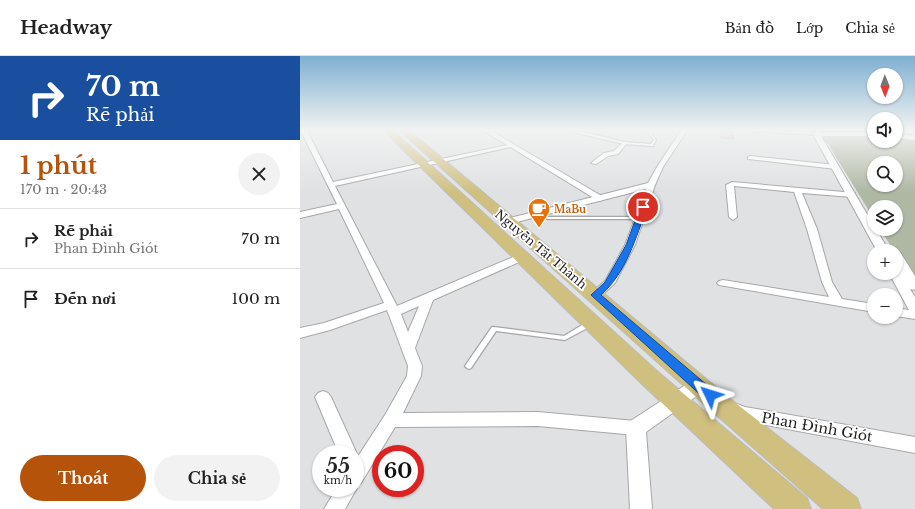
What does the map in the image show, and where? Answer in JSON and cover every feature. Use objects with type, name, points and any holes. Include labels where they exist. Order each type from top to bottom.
[{"type":"main road","name":"Nguyễn Tất Thành","points":[[414,150],[509,222],[721,405],[846,509]]},
{"type":"main road","name":"Nguyễn Tất Thành","points":[[420,150],[522,257],[591,323],[796,509]]},
{"type":"street","points":[[313,150],[393,309],[415,366],[414,376],[391,420],[364,462]]},
{"type":"street","points":[[330,185],[492,150]]},
{"type":"street","points":[[519,150],[600,198]]},
{"type":"street","points":[[594,163],[606,154],[616,153],[618,150]]},
{"type":"street","points":[[595,295],[609,283],[630,245],[651,185],[671,150]]},
{"type":"street","points":[[826,150],[867,210]]},
{"type":"street","points":[[831,150],[856,195],[880,244]]},
{"type":"street","points":[[750,158],[836,167]]},
{"type":"street","points":[[733,217],[730,185],[732,184],[856,195]]},
{"type":"street","points":[[509,222],[651,185]]},
{"type":"street","points":[[797,190],[812,229],[827,282],[838,303]]},
{"type":"street","points":[[300,215],[341,206]]},
{"type":"street","points":[[300,333],[353,318],[393,309],[428,298],[522,257]]},
{"type":"street","points":[[903,266],[915,286]]},
{"type":"street","points":[[899,280],[915,309]]},
{"type":"street","points":[[722,283],[867,307]]},
{"type":"street","points":[[408,348],[428,298]]},
{"type":"street","points":[[903,313],[915,315]]},
{"type":"street","points":[[391,420],[538,419],[636,428],[699,385]]},
{"type":"street","points":[[323,397],[344,445]]},
{"type":"street","name":"Phan Đình Giót","points":[[721,405],[745,414],[915,445]]},
{"type":"street","points":[[636,428],[641,509]]},
{"type":"street","points":[[334,509],[342,497]]},
{"type":"lane","points":[[529,216],[543,218],[639,218]]},
{"type":"lane","points":[[469,366],[494,329],[565,338],[591,323]]},
{"type":"green space","points":[[832,150],[915,150],[915,286],[903,264],[903,244],[890,244],[884,236],[903,236],[903,200],[867,200],[867,208]]},
{"type":"place","name":"MaBu","points":[[539,228]]},
{"type":"route","points":[[643,207],[630,245],[609,283],[595,295],[710,395]]}]
